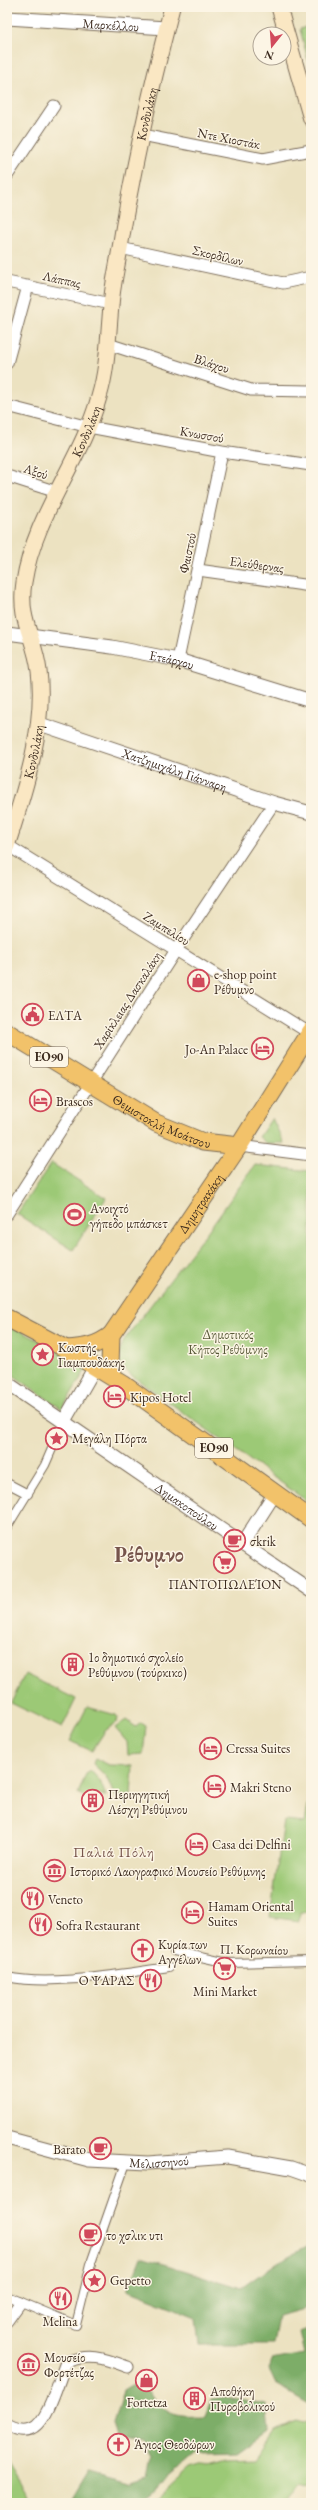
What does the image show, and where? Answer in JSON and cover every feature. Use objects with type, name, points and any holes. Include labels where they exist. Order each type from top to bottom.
[{"type":"main road","name":"Κονδυλάκη","points":[[7,845],[11,818],[40,724],[40,673],[22,614],[24,582],[33,547],[57,492],[89,427],[99,398],[108,344],[111,304],[120,248],[142,135],[172,7]]},
{"type":"main road","points":[[279,7],[311,120]]},
{"type":"main road","name":"Θεμιστοκλή Μοάτσου","points":[[7,1032],[156,1123],[203,1142],[239,1146]]},
{"type":"main road","name":"Δημητρακάκη","points":[[112,1335],[239,1146],[310,1033]]},
{"type":"main road","name":"ΕΟ90","points":[[7,1318],[66,1349],[115,1379],[311,1519]]},
{"type":"main road","points":[[66,1349],[83,1348],[100,1343],[112,1335]]},
{"type":"main road","points":[[112,1335],[110,1365],[115,1379]]},
{"type":"street","name":"Μαρκέλλου","points":[[7,18],[166,28]]},
{"type":"street","points":[[7,176],[54,106]]},
{"type":"street","name":"Ντε Χιοστάκ","points":[[142,135],[263,159],[311,150]]},
{"type":"street","name":"Σκορδίλων","points":[[120,248],[283,283],[311,277]]},
{"type":"street","name":"Λάππας","points":[[7,282],[111,304]]},
{"type":"street","points":[[7,363],[28,286]]},
{"type":"street","name":"Βλάχου","points":[[108,344],[251,390],[311,391]]},
{"type":"street","name":"Κνωσσού","points":[[7,406],[89,427],[222,452],[311,465]]},
{"type":"street","name":"Φαιστού","points":[[178,660],[222,452]]},
{"type":"street","name":"Αξού","points":[[7,476],[57,492]]},
{"type":"street","name":"Ελεύθερνας","points":[[198,570],[311,586]]},
{"type":"street","name":"Ετεάρχου","points":[[7,633],[112,647],[178,660],[311,701]]},
{"type":"street","name":"Χατζημιχάλη Γιάνναρη","points":[[40,724],[274,803],[311,813]]},
{"type":"street","name":"Χαρίκλειας Δασκαλάκη","points":[[7,1214],[176,950],[274,803]]},
{"type":"street","name":"Ζαμπελίου","points":[[7,845],[310,1033]]},
{"type":"street","points":[[239,1146],[311,1156]]},
{"type":"street","points":[[7,1527],[45,1465],[64,1420],[95,1366]]},
{"type":"street","name":"Δημακοπούλου","points":[[7,1383],[64,1420],[311,1591]]},
{"type":"street","points":[[7,1483],[28,1494]]},
{"type":"street","points":[[243,1543],[275,1493]]},
{"type":"street","name":"Π. Κορωναίου","points":[[174,1951],[228,1963],[311,1961]]},
{"type":"street","points":[[7,1977],[20,1980],[84,1977],[169,1967]]},
{"type":"street","name":"Μελισσηνού","points":[[7,2138],[80,2158],[126,2163],[228,2157],[291,2168],[311,2175]]},
{"type":"street","points":[[7,2296],[20,2303],[76,2325],[92,2262],[126,2163]]},
{"type":"street","points":[[7,2321],[20,2303]]},
{"type":"street","points":[[7,2425],[19,2430],[32,2429],[45,2416],[66,2362],[81,2357],[98,2356],[128,2367]]},
{"type":"green space","points":[[311,25],[311,72],[300,29]]},
{"type":"green space","points":[[272,1118],[284,1143],[266,1143],[259,1137]]},
{"type":"green space","points":[[51,1163],[106,1198],[73,1250],[17,1214]]},
{"type":"green space","name":"Δημοτικός Κήπος Ρεθύμνης","points":[[255,1165],[311,1171],[311,1504],[131,1375],[120,1365],[120,1350],[124,1340],[207,1232]]},
{"type":"green space","points":[[7,1324],[88,1366],[62,1409],[7,1371]]},
{"type":"green space","points":[[25,1674],[76,1699],[62,1728],[11,1703]]},
{"type":"green space","points":[[87,1707],[116,1715],[118,1718],[117,1722],[105,1731],[92,1751],[70,1741]]},
{"type":"green space","points":[[126,1720],[136,1727],[141,1723],[146,1726],[143,1754],[128,1755],[127,1742],[115,1728]]},
{"type":"green space","points":[[95,1758],[109,1765],[133,1766],[131,1796],[114,1795],[106,1776],[93,1764]]},
{"type":"green space","points":[[91,1771],[100,1781],[106,1796],[100,1795],[98,1801],[94,1802],[78,1794],[86,1774]]},
{"type":"green space","points":[[311,1789],[311,1913],[300,1912],[299,1921],[270,1917],[284,1821],[305,1823]]},
{"type":"green space","points":[[309,2246],[311,2248],[311,2307],[278,2316],[273,2345],[199,2345],[196,2317],[128,2290],[141,2257],[241,2288],[278,2262]]},
{"type":"green space","points":[[311,2327],[311,2401],[309,2404],[276,2385],[269,2369],[272,2360],[304,2354],[299,2333]]},
{"type":"green space","points":[[133,2385],[150,2392],[155,2401],[161,2407],[166,2411],[179,2416],[205,2416],[211,2400],[225,2398],[266,2404],[269,2431],[238,2453],[197,2454],[139,2503],[70,2503],[89,2471],[128,2482],[147,2476],[151,2458],[142,2442],[117,2436],[113,2422],[123,2391]]},
{"type":"green space","points":[[297,2421],[311,2425],[311,2486],[296,2482],[281,2503],[154,2503],[191,2469],[225,2459],[256,2458],[276,2429]]},
{"type":"green space","points":[[7,2461],[32,2503],[7,2503]]},
{"type":"place","name":"e-shop point Ρέθυμνο","points":[[198,981]]},
{"type":"place","name":"ΕΛΤΑ","points":[[33,1015]]},
{"type":"place","name":"Jo-An Palace","points":[[263,1049]]},
{"type":"place","name":"Brascos","points":[[41,1101]]},
{"type":"place","name":"Ανοιχτό γήπεδο μπάσκετ","points":[[75,1215]]},
{"type":"place","name":"Κωστής Γιαμπουδάκης","points":[[43,1354]]},
{"type":"place","name":"Kipos Hotel","points":[[115,1397]]},
{"type":"place","name":"Μεγάλη Πόρτα","points":[[57,1438]]},
{"type":"place","name":"σkrik","points":[[235,1541]]},
{"type":"place","name":"ΠΑΝΤΟΠΩΛΕΊΟΝ","points":[[225,1562]]},
{"type":"place","name":"1ο δημοτικό σχολείο Ρεθύμνου (τούρκικο)","points":[[73,1664]]},
{"type":"place","name":"Cressa Suites","points":[[211,1748]]},
{"type":"place","name":"Makri Steno","points":[[215,1787]]},
{"type":"place","name":"Περιηγητική Λέσχη Ρεθύμνου","points":[[92,1801]]},
{"type":"place","name":"Casa dei Delfini","points":[[197,1844]]},
{"type":"place","name":"Ιστορικό Λαoγραφικό Μουσείο Ρεθύμνης","points":[[55,1871]]},
{"type":"place","name":"Veneto","points":[[33,1899]]},
{"type":"place","name":"Hamam Oriental Suites","points":[[193,1913]]},
{"type":"place","name":"Sofra Restaurant","points":[[40,1925]]},
{"type":"place","name":"Κυρία των Αγγέλων","points":[[142,1951]]},
{"type":"place","name":"Mini Market","points":[[225,1969]]},
{"type":"place","name":"O ΨΑΡΑΣ","points":[[150,1980]]},
{"type":"place","name":"Barato","points":[[101,2149]]},
{"type":"place","name":"το χσλικ υτι","points":[[91,2235]]},
{"type":"place","name":"Gepetto","points":[[95,2280]]},
{"type":"place","name":"Melina","points":[[60,2299]]},
{"type":"place","name":"Μουσείο Φορτέτζας","points":[[29,2364]]},
{"type":"place","name":"Fortetza","points":[[147,2380]]},
{"type":"place","name":"Αποθήκη Πυροβολικού","points":[[194,2398]]},
{"type":"place","name":"Άγιος Θεοδώρων","points":[[119,2444]]},
{"type":"district","name":"Ρέθυμνο","points":[[149,1555]]},
{"type":"district","name":"Παλιά Πόλη","points":[[114,1852]]}]
